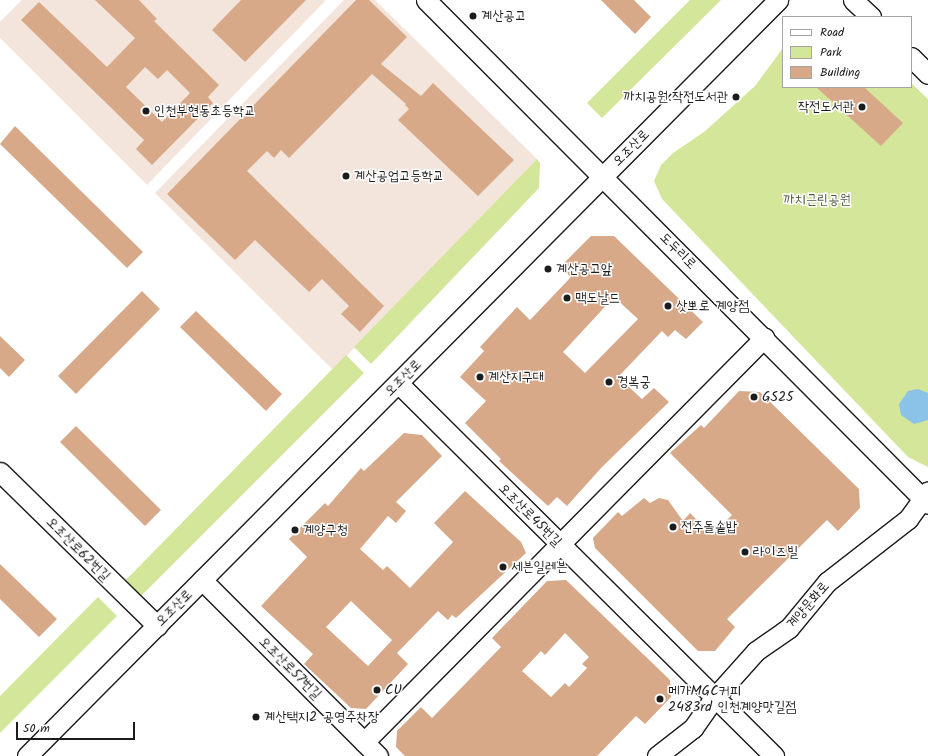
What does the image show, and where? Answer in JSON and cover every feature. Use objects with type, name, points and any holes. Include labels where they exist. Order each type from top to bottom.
[{"type":"street","name":"도두리로","points":[[426,0],[926,498]]},
{"type":"street","name":"오조산로","points":[[27,756],[778,0]]},
{"type":"street","points":[[853,0],[870,16]]},
{"type":"street","points":[[912,58],[928,74]]},
{"type":"street","points":[[364,742],[764,338]]},
{"type":"street","name":"오조산로45번길","points":[[398,383],[774,756]]},
{"type":"street","name":"오조산로62번길","points":[[0,472],[157,626]]},
{"type":"street","name":"계양문화로","points":[[657,756],[693,728],[714,698],[756,650],[789,628],[827,582],[908,519],[926,498]]},
{"type":"street","name":"오조산로57번길","points":[[202,580],[378,756]]},
{"type":"shaded area","name":"인천부현동초등학교","points":[[22,0],[326,0],[147,185],[0,38],[0,22]]},
{"type":"shaded area","name":"계산공업고등학교","points":[[344,0],[375,0],[537,159],[333,370],[155,193]]},
{"type":"green space","points":[[690,0],[721,0],[602,118],[587,103]]},
{"type":"green space","name":"까치근린공원","points":[[782,49],[782,88],[912,88],[912,84],[928,99],[928,467],[908,457],[662,199],[654,181],[661,165],[673,153],[704,132],[755,86]]},
{"type":"green space","points":[[537,159],[540,163],[539,188],[371,364],[354,347]]},
{"type":"green space","points":[[346,355],[364,373],[140,597],[124,582]]},
{"type":"green space","points":[[98,597],[117,616],[0,733],[0,696]]},
{"type":"water","points":[[918,389],[928,393],[928,420],[914,424],[901,415],[899,404],[908,391]]},
{"type":"building","points":[[95,0],[139,0],[157,19],[154,21],[219,85],[208,97],[213,103],[152,165],[136,149],[144,140],[21,20],[39,2],[107,67],[135,38]],"holes":[[[145,67],[158,79],[167,70],[190,93],[162,122],[126,87]]]},
{"type":"building","points":[[241,0],[306,0],[245,62],[212,30]]},
{"type":"building","points":[[356,0],[369,0],[407,37],[381,64],[421,96],[433,83],[514,160],[478,196],[398,120],[409,109],[405,105],[406,104],[372,74],[289,158],[281,150],[274,158],[267,151],[247,171],[384,306],[360,332],[341,314],[349,306],[322,279],[309,292],[255,240],[235,260],[167,194]]},
{"type":"building","points":[[601,0],[634,0],[651,17],[635,34]]},
{"type":"building","name":"작전도서관","points":[[817,88],[865,88],[903,123],[881,146]]},
{"type":"building","points":[[15,126],[143,252],[127,268],[0,144]]},
{"type":"building","points":[[591,236],[614,236],[703,322],[686,339],[675,330],[668,337],[662,331],[618,377],[642,399],[654,388],[669,402],[602,467],[567,506],[557,497],[548,506],[499,461],[501,459],[465,423],[486,401],[460,377],[484,351],[480,347],[517,307],[530,320],[571,277],[560,267]],"holes":[[[614,297],[638,319],[585,373],[563,352]]]},
{"type":"building","points":[[142,291],[160,309],[76,394],[58,376]]},
{"type":"building","points":[[196,311],[282,394],[266,411],[180,327]]},
{"type":"building","points":[[0,336],[25,360],[9,377],[0,368]]},
{"type":"building","points":[[739,391],[760,392],[859,489],[860,508],[838,531],[827,520],[727,619],[735,627],[715,651],[698,651],[595,548],[593,538],[618,512],[622,516],[644,498],[650,503],[659,498],[668,500],[683,521],[690,513],[712,535],[732,515],[670,453],[701,425],[704,428]]},
{"type":"building","points":[[76,426],[161,510],[145,526],[60,442]]},
{"type":"building","points":[[404,433],[422,435],[442,456],[396,502],[406,511],[396,523],[388,516],[360,549],[383,570],[387,566],[410,588],[453,542],[434,523],[465,491],[521,542],[526,553],[456,618],[452,615],[448,620],[438,611],[397,653],[408,664],[366,709],[351,708],[304,664],[313,654],[261,606],[307,557],[289,539],[325,503],[328,506],[361,468],[364,471]],"holes":[[[351,601],[392,640],[368,666],[326,627]]]},
{"type":"building","points":[[0,564],[57,619],[39,637],[0,599]]},
{"type":"building","points":[[566,580],[670,680],[671,697],[645,724],[636,716],[597,756],[405,756],[396,747],[397,731],[421,707],[432,718],[501,647],[492,638],[547,581]],"holes":[[[565,633],[589,657],[582,664],[587,668],[569,687],[565,683],[551,697],[522,671],[541,651],[545,655]]]},
{"type":"place","name":"계산공고","points":[[473,16]]},
{"type":"place","name":"까치공원.작전도서관","points":[[736,97]]},
{"type":"place","name":"작전도서관","points":[[862,107]]},
{"type":"place","name":"인천부현동초등학교","points":[[146,111]]},
{"type":"place","name":"계산공업고등학교","points":[[346,176]]},
{"type":"place","name":"계산공고앞","points":[[548,269]]},
{"type":"place","name":"맥도날드","points":[[567,298]]},
{"type":"place","name":"삿뽀로 계양점","points":[[668,306]]},
{"type":"place","name":"계산지구대","points":[[480,377]]},
{"type":"place","name":"경복궁","points":[[609,382]]},
{"type":"place","name":"GS25","points":[[754,397]]},
{"type":"place","name":"전주돌솥밥","points":[[673,527]]},
{"type":"place","name":"계양구청","points":[[295,530]]},
{"type":"place","name":"라이즈빌","points":[[745,552]]},
{"type":"place","name":"세븐일레븐","points":[[503,567]]},
{"type":"place","name":"CU","points":[[377,690]]},
{"type":"place","name":"메가MGC커피 2483rd 인천계양맛길점","points":[[660,699]]},
{"type":"place","name":"계산택지2 공영주차장","points":[[256,717]]}]
